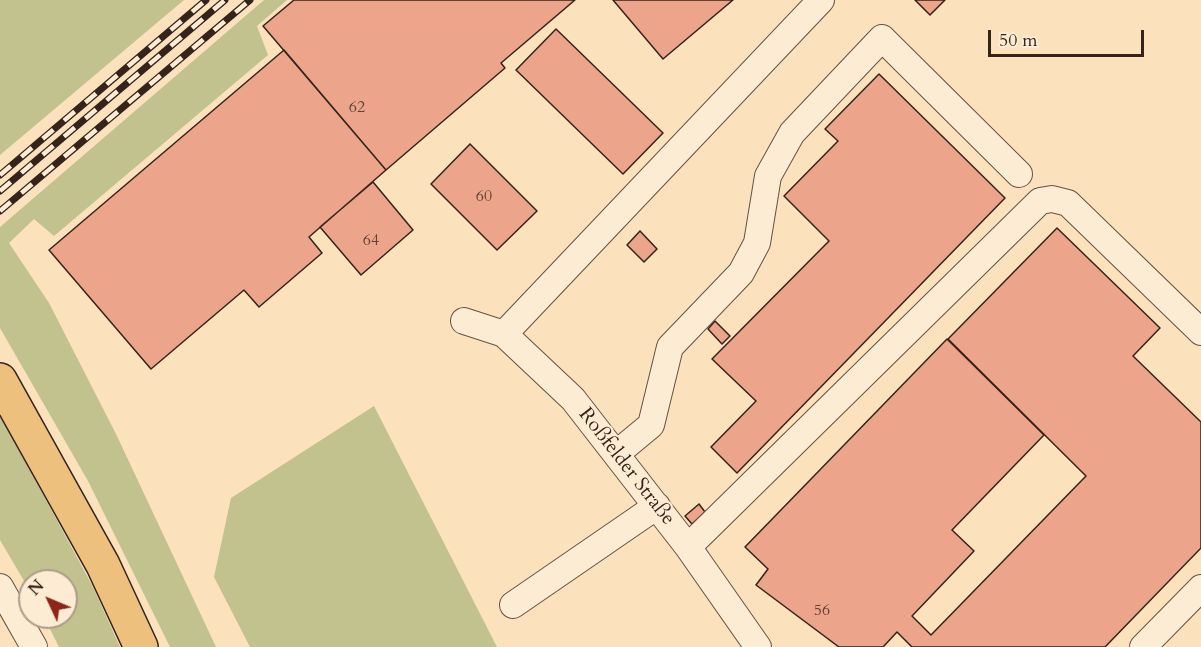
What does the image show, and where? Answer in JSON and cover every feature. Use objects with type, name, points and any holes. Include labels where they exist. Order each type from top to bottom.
[{"type":"main road","points":[[0,380],[103,565],[141,647]]},
{"type":"street","points":[[504,334],[821,0]]},
{"type":"street","points":[[616,454],[651,425],[670,347],[741,273],[757,243],[768,176],[792,133],[882,38],[1019,174]]},
{"type":"street","points":[[688,547],[1040,201],[1052,199],[1068,203],[1201,332]]},
{"type":"street","name":"Roßfelder Straße","points":[[464,321],[504,334],[573,399],[688,547],[758,647]]},
{"type":"street","points":[[513,605],[657,506]]},
{"type":"street","points":[[0,587],[34,647]]},
{"type":"street","points":[[1143,647],[1201,588]]},
{"type":"green space","points":[[0,0],[184,0],[0,155]]},
{"type":"green space","points":[[264,0],[287,0],[257,26],[268,55],[54,236],[34,219],[9,243],[49,303],[116,434],[216,647],[170,647],[88,481],[0,328],[0,227]]},
{"type":"green space","points":[[374,406],[497,647],[250,647],[214,577],[231,498]]},
{"type":"green space","points":[[0,415],[93,587],[120,647],[59,647],[50,629],[78,629],[78,569],[18,571],[0,540]]},
{"type":"building","points":[[294,0],[575,0],[501,63],[505,68],[386,170],[263,26]]},
{"type":"building","points":[[613,0],[733,0],[663,59]]},
{"type":"building","points":[[915,0],[945,0],[930,15]]},
{"type":"building","points":[[556,29],[663,133],[623,174],[516,70]]},
{"type":"building","points":[[284,50],[386,170],[309,237],[322,253],[259,307],[244,290],[151,369],[49,250]]},
{"type":"building","points":[[879,74],[1005,198],[737,473],[711,447],[756,401],[712,359],[829,241],[784,196],[838,141],[825,129]]},
{"type":"building","points":[[470,144],[537,211],[497,250],[431,184]]},
{"type":"building","points":[[373,182],[413,230],[361,275],[320,227]]},
{"type":"building","points":[[1057,228],[1160,328],[1133,356],[1201,422],[1201,548],[1105,647],[912,647],[897,632],[883,647],[839,647],[756,585],[768,569],[745,547],[947,339],[1044,435],[952,530],[974,551],[912,616],[931,635],[1086,476],[948,339]]},
{"type":"building","points":[[640,231],[657,249],[644,262],[627,245]]},
{"type":"building","points":[[715,321],[730,336],[722,344],[708,329]]},
{"type":"building","points":[[699,504],[705,512],[692,524],[685,516]]},
{"type":"railway","points":[[0,175],[206,0]]},
{"type":"railway","points":[[0,191],[225,0]]},
{"type":"railway","points":[[0,211],[250,0]]}]
